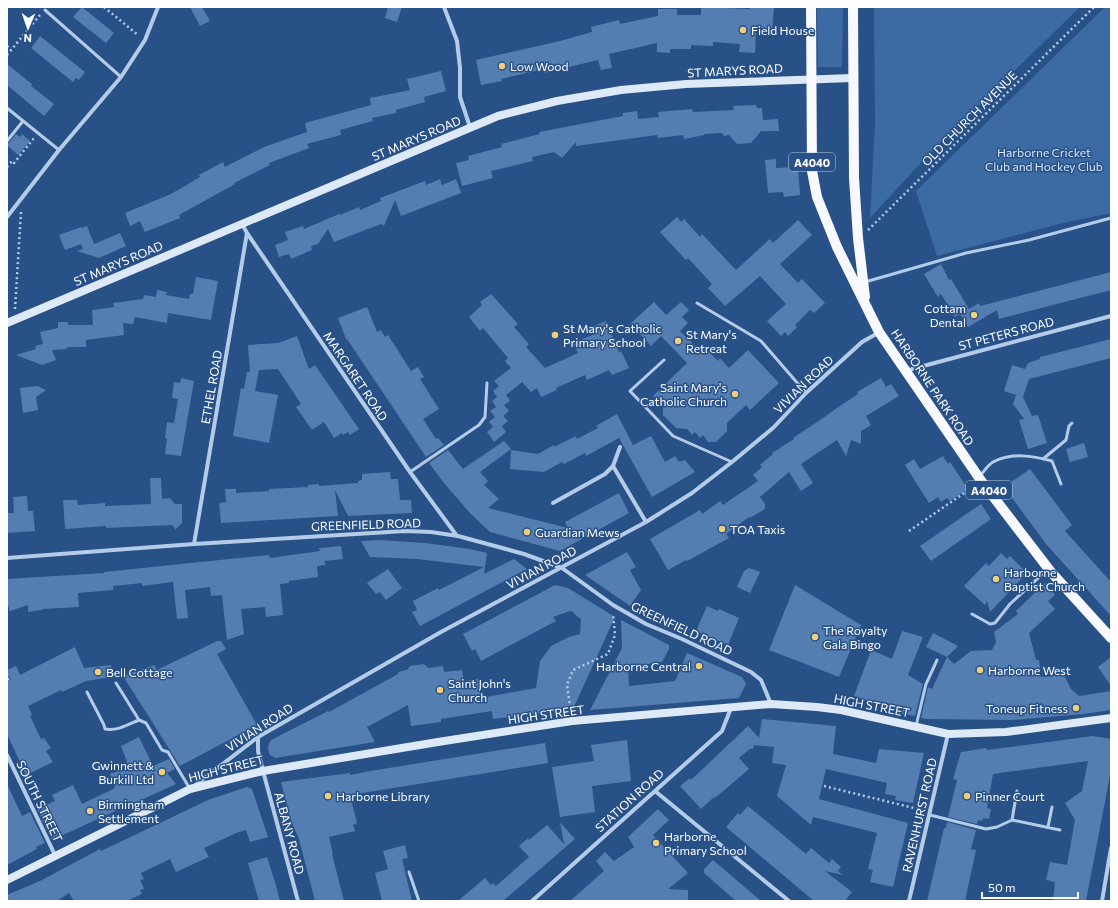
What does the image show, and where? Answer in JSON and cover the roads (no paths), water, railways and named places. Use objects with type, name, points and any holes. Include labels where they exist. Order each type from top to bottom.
[{"type":"main road","name":"HARBORNE PARK ROAD","points":[[811,7],[812,171],[816,197],[837,248],[867,305],[879,332],[980,479],[1049,568],[1111,638]]},
{"type":"main road","name":"HARBORNE PARK ROAD","points":[[853,7],[852,78],[854,178],[858,238],[867,305]]},
{"type":"main road","name":"ST MARYS ROAD","points":[[9,320],[498,116],[557,101],[621,90],[686,84],[852,78]]},
{"type":"main road","name":"HIGH STREET","points":[[7,880],[190,789],[263,771],[572,721],[771,704],[841,710],[948,734],[1006,732],[1111,718]]},
{"type":"street","points":[[7,217],[59,150],[121,77],[145,40],[158,7]]},
{"type":"street","points":[[444,7],[457,41],[460,68],[460,97],[470,128]]},
{"type":"street","name":"MARGARET ROAD","points":[[242,224],[410,472],[458,536]]},
{"type":"street","name":"ETHEL ROAD","points":[[194,544],[247,233]]},
{"type":"street","name":"ST PETERS ROAD","points":[[906,372],[1111,316]]},
{"type":"street","name":"VIVIAN ROAD","points":[[190,789],[258,737],[441,632],[646,522],[692,493],[773,428],[806,393],[862,342],[879,332]]},
{"type":"street","points":[[553,503],[605,474],[613,466],[620,447]]},
{"type":"street","points":[[613,466],[646,522]]},
{"type":"street","name":"GREENFIELD ROAD","points":[[7,558],[194,544],[405,531],[431,532],[458,536],[524,554],[562,568],[612,605],[646,624],[682,639],[751,672],[761,680],[771,704]]},
{"type":"street","name":"STATION ROAD","points":[[532,901],[722,731],[731,708]]},
{"type":"street","name":"RAVENHURST ROAD","points":[[908,901],[948,734]]},
{"type":"street","name":"ALBANY ROAD","points":[[258,737],[258,751],[298,901]]},
{"type":"street","name":"SOUTH STREET","points":[[7,755],[56,855]]},
{"type":"street","points":[[655,791],[789,901]]},
{"type":"street","points":[[1102,901],[1111,848]]},
{"type":"lane","points":[[45,10],[121,77]]},
{"type":"lane","points":[[7,108],[59,150]]},
{"type":"lane","points":[[7,141],[23,121]]},
{"type":"lane","points":[[863,282],[966,253],[1030,240],[1111,218]]},
{"type":"lane","points":[[697,303],[761,341],[806,393]]},
{"type":"lane","points":[[664,360],[630,391],[673,436],[732,462]]},
{"type":"lane","points":[[410,472],[479,426],[485,417],[487,384]]},
{"type":"lane","points":[[1043,459],[1066,440],[1069,426],[1072,423]]},
{"type":"lane","points":[[980,479],[992,462],[1012,455],[1052,461],[1061,484]]},
{"type":"lane","points":[[972,614],[990,624],[995,623],[1010,604],[1049,568]]},
{"type":"lane","points":[[916,726],[926,684],[937,660]]},
{"type":"lane","points":[[116,683],[139,720],[146,723],[162,750],[168,752],[190,789]]},
{"type":"lane","points":[[87,692],[105,729],[113,730],[121,728],[139,720]]},
{"type":"lane","points":[[1012,820],[1017,791]]},
{"type":"lane","points":[[1048,827],[1052,807]]},
{"type":"lane","points":[[930,814],[986,829],[997,827],[1012,820],[1060,830]]},
{"type":"lane","points":[[409,872],[419,901]]},
{"type":"place","name":"Field House","points":[[743,30]]},
{"type":"place","name":"Low Wood","points":[[502,66]]},
{"type":"place","name":"Cottam Dental","points":[[974,315]]},
{"type":"place","name":"St Mary's Catholic Primary School","points":[[555,335]]},
{"type":"place","name":"St Mary's Retreat","points":[[678,341]]},
{"type":"place","name":"Saint Mary's Catholic Church","points":[[735,394]]},
{"type":"place","name":"TOA Taxis","points":[[722,529]]},
{"type":"place","name":"Guardian Mews","points":[[527,532]]},
{"type":"place","name":"Harborne Baptist Church","points":[[996,579]]},
{"type":"place","name":"The Royalty Gala Bingo","points":[[815,637]]},
{"type":"place","name":"Harborne Central","points":[[699,666]]},
{"type":"place","name":"Harborne West","points":[[980,670]]},
{"type":"place","name":"Bell Cottage","points":[[98,672]]},
{"type":"place","name":"Saint John's Church","points":[[440,690]]},
{"type":"place","name":"Toneup Fitness","points":[[1076,708]]},
{"type":"place","name":"Gwinnett & Burkill Ltd","points":[[162,772]]},
{"type":"place","name":"Harborne Library","points":[[328,796]]},
{"type":"place","name":"Pinner Court","points":[[967,796]]},
{"type":"place","name":"Birmingham Settlement","points":[[90,811]]},
{"type":"place","name":"Harborne Primary School","points":[[656,843]]},
{"type":"park label","name":"Harborne Cricket Club and Hockey Club","points":[[1044,159]]}]
